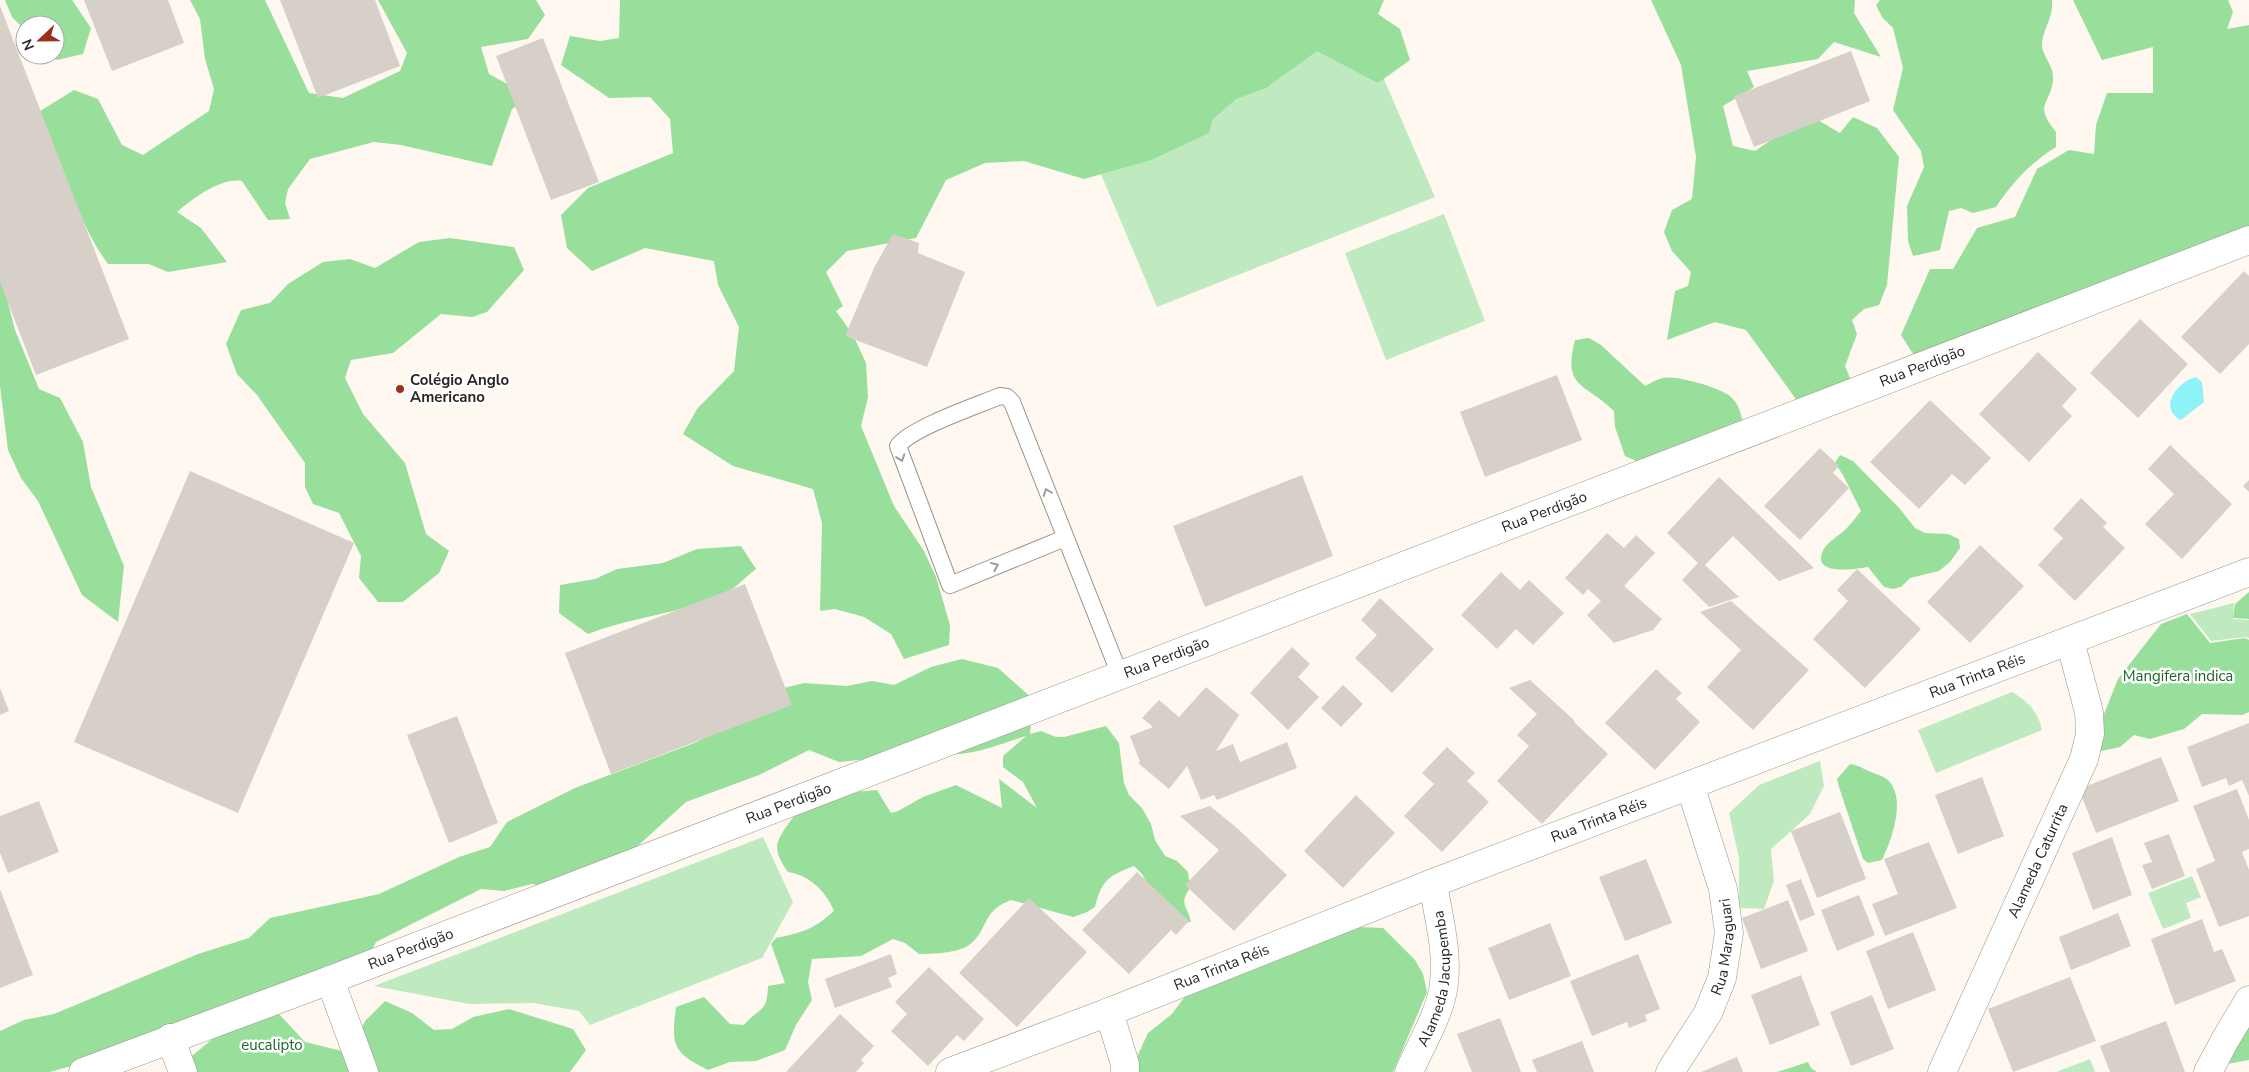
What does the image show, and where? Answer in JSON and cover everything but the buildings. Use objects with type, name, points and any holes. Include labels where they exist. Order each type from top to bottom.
[{"type":"street","name":"Rua Perdigão","points":[[83,1072],[330,980],[2249,240]]},
{"type":"street","name":"Rua Trinta Réis","points":[[950,1072],[1109,1012],[1433,883],[2249,572]]},
{"type":"street","name":"Alameda Caturrita","points":[[1942,1072],[2084,759],[2090,734],[2089,712],[2070,640]]},
{"type":"street","name":"Rua Maraguari","points":[[1670,1072],[1708,1013],[1722,978],[1729,933],[1723,889],[1690,785]]},
{"type":"street","name":"Alameda Jacupemba","points":[[1409,1072],[1436,1010],[1444,984],[1445,956],[1433,883]]},
{"type":"street","points":[[330,980],[364,1072]]},
{"type":"street","points":[[2208,1072],[2249,1000]]},
{"type":"street","points":[[1109,1012],[1126,1064],[1125,1072]]},
{"type":"street","points":[[170,1038],[183,1072]]},
{"type":"lane","points":[[1065,538],[950,585],[899,453],[898,446],[904,439],[1000,396],[1007,397],[1012,402],[1120,675]]},
{"type":"green space","points":[[5,0],[72,0],[91,28],[83,54],[65,58],[65,15],[15,15],[15,20]]},
{"type":"green space","points":[[190,0],[265,0],[309,93],[343,98],[400,71],[407,53],[378,0],[536,0],[545,15],[528,39],[481,47],[489,74],[513,87],[522,103],[512,109],[492,166],[401,145],[374,142],[310,159],[288,189],[285,203],[290,219],[268,220],[242,181],[225,182],[207,190],[177,212],[201,228],[227,262],[168,272],[149,264],[108,264],[97,247],[78,209],[55,151],[37,113],[74,90],[98,99],[122,145],[143,155],[209,111],[214,89],[205,59],[200,19]]},
{"type":"green space","points":[[620,0],[1384,0],[1378,14],[1400,29],[1410,60],[1378,83],[1317,51],[1266,88],[1236,99],[1212,120],[1209,133],[1151,160],[1084,179],[1024,161],[985,163],[946,180],[916,238],[847,251],[826,272],[843,306],[836,311],[853,335],[866,363],[868,397],[861,426],[894,506],[924,551],[936,577],[950,625],[949,645],[904,659],[891,634],[864,617],[835,609],[820,611],[822,523],[813,489],[733,466],[683,434],[697,409],[734,371],[739,327],[718,285],[714,261],[645,248],[592,271],[567,248],[561,215],[588,188],[673,153],[670,119],[650,97],[609,98],[561,65],[570,36],[600,41],[619,38]]},
{"type":"green space","points":[[1651,0],[1855,0],[1854,13],[1881,57],[1834,42],[1818,59],[1747,71],[1754,87],[1723,106],[1733,146],[1755,151],[1787,129],[1816,119],[1840,133],[1853,117],[1877,128],[1899,157],[1887,285],[1879,305],[1864,309],[1852,320],[1857,334],[1845,366],[1850,378],[1859,381],[1803,409],[1746,330],[1715,322],[1667,340],[1675,291],[1688,286],[1691,272],[1672,251],[1664,232],[1672,210],[1692,199],[1696,157],[1681,65]]},
{"type":"green space","points":[[1880,0],[2052,0],[2051,13],[2043,35],[2042,46],[2053,75],[2052,85],[2044,108],[2045,115],[2056,132],[2056,147],[2022,174],[1996,207],[1973,213],[1961,208],[1949,211],[1940,250],[1913,256],[1908,241],[1907,206],[1924,167],[1921,151],[1893,110],[1903,68],[1893,28],[1882,17],[1876,5]]},
{"type":"green space","points":[[2073,0],[2228,0],[2233,12],[2227,29],[2249,25],[2249,236],[1917,360],[1901,335],[1930,269],[1953,269],[1977,228],[2015,217],[2037,169],[2069,150],[2094,154],[2096,125],[2107,93],[2153,93],[2153,47],[2102,60]]},
{"type":"green space","points":[[1363,31],[1435,197],[1157,307],[1087,141]]},
{"type":"green space","points":[[1444,214],[1485,321],[1386,360],[1345,253]]},
{"type":"green space","points":[[450,238],[514,247],[524,270],[487,312],[472,317],[441,314],[393,353],[351,360],[345,378],[363,414],[405,463],[426,534],[449,551],[439,573],[403,602],[378,602],[359,578],[361,556],[339,513],[313,504],[305,487],[305,463],[257,395],[237,374],[226,344],[241,310],[270,303],[288,284],[323,262],[350,259],[375,268],[419,242]]},
{"type":"green space","points":[[0,272],[15,330],[39,389],[60,398],[83,442],[91,487],[124,566],[118,622],[82,595],[38,501],[21,478],[8,450],[0,386]]},
{"type":"green space","points":[[1589,338],[1601,345],[1645,386],[1658,379],[1678,378],[1699,383],[1727,394],[1736,404],[1743,423],[1643,464],[1625,456],[1615,427],[1614,411],[1574,377],[1572,356],[1575,340]]},
{"type":"green space","points":[[1840,455],[1853,461],[1900,509],[1915,528],[1925,533],[1948,534],[1959,539],[1960,548],[1950,562],[1939,571],[1910,578],[1901,587],[1893,589],[1884,587],[1868,567],[1847,570],[1830,568],[1824,565],[1821,560],[1824,549],[1846,529],[1861,511],[1835,463]]},
{"type":"green space","points":[[741,546],[756,569],[726,593],[706,601],[689,607],[621,623],[588,634],[559,613],[560,585],[595,579],[617,569],[663,563],[697,549]]},
{"type":"green space","points":[[2249,592],[2249,619],[2233,618],[2235,604]]},
{"type":"green space","points":[[2234,603],[2233,619],[2249,620],[2249,638],[2211,641],[2190,614]]},
{"type":"green space","name":"Mangifera indica","points":[[2187,614],[2210,643],[2245,638],[2249,640],[2249,712],[2242,715],[2202,714],[2184,729],[2150,739],[2134,735],[2120,747],[2088,754],[2118,679],[2161,624]]},
{"type":"green space","points":[[962,659],[998,668],[1033,699],[1030,734],[1041,731],[1056,737],[1064,737],[1106,726],[1119,743],[1124,783],[1129,795],[1142,808],[1151,824],[1155,840],[1165,856],[1177,861],[1188,872],[1190,888],[1184,902],[1191,922],[1182,923],[1157,900],[1142,874],[1134,866],[1113,876],[1104,884],[1095,907],[1073,917],[1011,900],[1001,904],[990,915],[975,939],[965,948],[959,950],[919,954],[905,943],[893,939],[861,956],[812,959],[808,982],[812,1000],[796,1025],[785,1050],[756,1061],[730,1062],[708,1070],[688,1058],[677,1046],[674,1031],[676,1007],[704,997],[730,1024],[744,1025],[764,1006],[768,986],[785,983],[771,944],[776,938],[801,932],[814,926],[834,911],[831,904],[816,885],[810,880],[788,872],[778,854],[777,847],[780,836],[804,806],[814,800],[832,796],[877,790],[891,813],[923,797],[956,785],[1002,808],[999,779],[1037,808],[1023,782],[1003,767],[1003,756],[1026,736],[971,753],[948,754],[937,752],[839,762],[809,750],[759,775],[686,802],[619,863],[556,888],[532,884],[504,891],[481,889],[376,942],[367,960],[110,1055],[50,1072],[0,1072],[0,1031],[24,1020],[54,1014],[198,954],[249,938],[270,918],[379,894],[459,857],[490,847],[507,822],[575,788],[697,742],[758,708],[784,688],[804,683],[847,686],[872,681],[894,685],[931,667]]},
{"type":"green space","points":[[2012,692],[2035,712],[2042,730],[1936,773],[1918,730]]},
{"type":"green space","points":[[1820,761],[1824,786],[1810,814],[1771,849],[1774,881],[1764,909],[1739,908],[1739,858],[1729,813],[1759,785]]},
{"type":"green space","points":[[1850,764],[1885,778],[1894,789],[1897,809],[1896,820],[1882,860],[1868,863],[1863,859],[1839,787],[1837,779]]},
{"type":"green space","points":[[763,837],[793,902],[762,958],[590,1025],[579,1011],[533,1003],[469,1004],[374,986]]},
{"type":"green space","points":[[2192,876],[2201,897],[2186,903],[2191,918],[2163,929],[2148,893]]},
{"type":"green space","points":[[1335,926],[1383,928],[1415,960],[1423,974],[1427,992],[1393,1072],[1130,1072],[1148,1033],[1172,1014],[1186,995]]},
{"type":"green space","points":[[385,1001],[412,1013],[434,1030],[452,1029],[473,1017],[509,1009],[573,1029],[586,1050],[570,1072],[370,1072],[359,1031],[366,1020]]},
{"type":"green space","points":[[2249,1013],[2249,1060],[2217,1066]]},
{"type":"green space","name":"eucalipto","points":[[279,1014],[305,1042],[342,1051],[352,1072],[187,1072],[187,1060],[215,1037]]},
{"type":"green space","points":[[2090,1059],[2095,1072],[2056,1072]]},
{"type":"green space","points":[[1808,1062],[1811,1068],[1817,1072],[1777,1072]]},
{"type":"water","points":[[2196,377],[2202,382],[2204,402],[2181,420],[2174,415],[2170,402],[2177,389]]},
{"type":"place","name":"Colégio Anglo Americano","points":[[400,389]]}]
